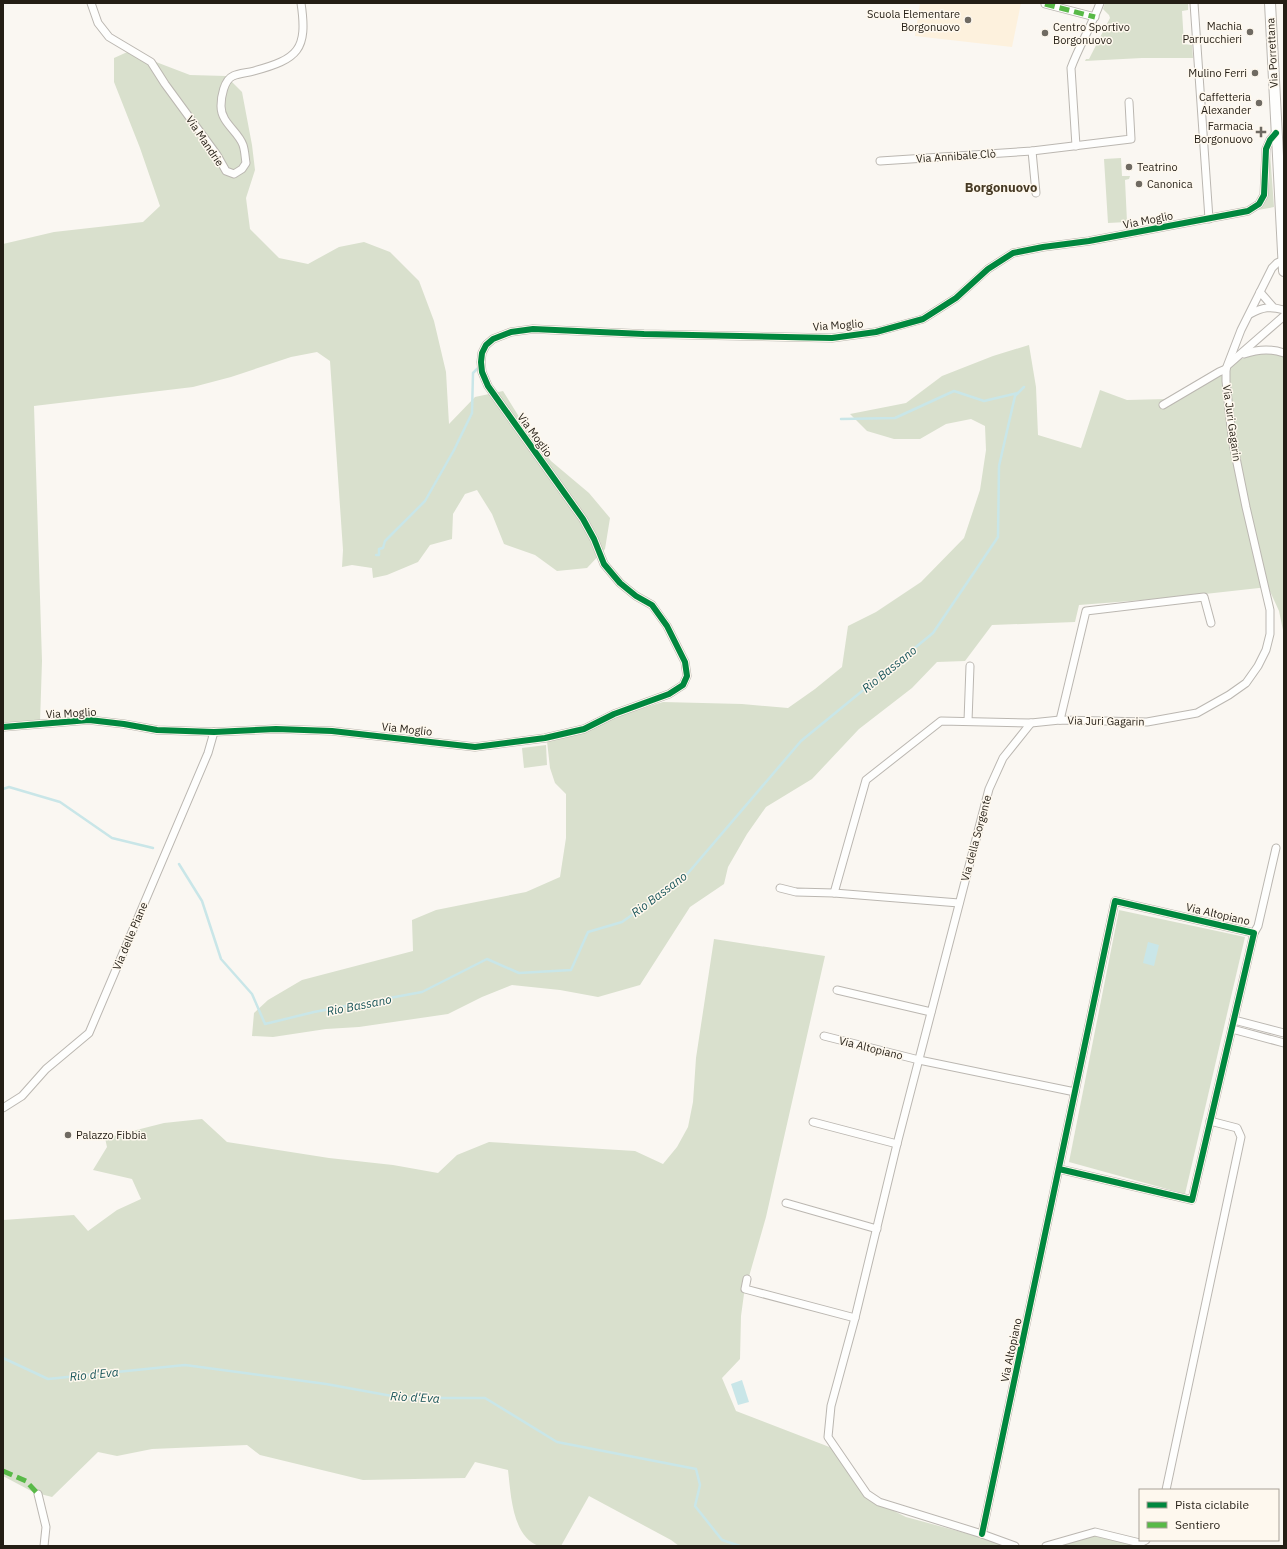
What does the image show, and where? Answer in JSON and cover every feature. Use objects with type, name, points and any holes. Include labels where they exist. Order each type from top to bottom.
[{"type":"main road","name":"Via Porrettana","points":[[1270,3],[1284,271]]},
{"type":"street","name":"Via Mandrie","points":[[91,3],[98,23],[109,37],[151,62],[165,84],[217,155],[226,172],[234,174],[242,169],[246,163],[243,144],[223,118],[220,106],[227,81],[233,76],[272,66],[288,60],[298,50],[302,40],[304,23],[301,3]]},
{"type":"street","points":[[1076,146],[1071,68],[1075,56],[1095,17],[1100,3]]},
{"type":"street","points":[[1194,3],[1210,219]]},
{"type":"street","points":[[1045,4],[1095,17]]},
{"type":"street","name":"Via Annibale Clò","points":[[880,161],[1032,152],[1131,139],[1129,102]]},
{"type":"street","name":"Via Moglio","points":[[3,728],[89,720],[157,730],[214,732],[276,729],[332,731],[475,747],[545,738],[584,729],[614,714],[669,694],[683,685],[687,676],[685,662],[667,626],[652,605],[636,596],[620,583],[604,564],[594,539],[583,518],[488,386],[482,372],[481,362],[482,353],[486,345],[493,339],[510,332],[534,329],[651,335],[832,338],[870,333],[923,319],[956,298],[988,269],[1013,254],[1248,211],[1259,204],[1264,195],[1266,149],[1270,140],[1276,133]]},
{"type":"street","points":[[1032,152],[1036,193]]},
{"type":"street","name":"Via Juri Gagarin","points":[[834,893],[866,780],[941,721],[1031,723],[1060,720],[1147,722],[1197,713],[1229,695],[1246,683],[1258,666],[1266,650],[1270,634],[1270,610],[1246,507],[1234,443],[1230,419],[1228,367],[1241,330],[1272,268],[1283,260]]},
{"type":"street","points":[[1260,292],[1273,307]]},
{"type":"street","points":[[1250,314],[1261,308],[1273,307],[1284,310]]},
{"type":"street","name":"Via Juri Gagarin","points":[[1163,405],[1228,367],[1284,316]]},
{"type":"street","name":"Via Juri Gagarin","points":[[1240,356],[1264,349],[1284,353]]},
{"type":"street","points":[[1060,720],[1086,611],[1204,597],[1211,622]]},
{"type":"street","points":[[968,721],[970,666]]},
{"type":"street","name":"Via della Sorgente","points":[[943,964],[989,790],[1003,758],[1031,723]]},
{"type":"street","name":"Via delle Piane","points":[[3,1108],[22,1096],[46,1069],[89,1033],[208,753],[214,732]]},
{"type":"street","points":[[1254,933],[1258,926],[1276,848]]},
{"type":"street","points":[[780,888],[796,892],[834,893],[959,903]]},
{"type":"street","name":"Via Altopiano","points":[[982,1534],[1115,901],[1254,933],[1192,1200],[1059,1169]]},
{"type":"street","name":"Via Altopiano","points":[[943,964],[897,1144],[855,1318],[831,1406],[828,1437],[866,1494],[879,1502],[982,1534],[1015,1546]]},
{"type":"street","points":[[837,990],[931,1012]]},
{"type":"street","points":[[1234,1020],[1284,1033]]},
{"type":"street","points":[[1232,1029],[1284,1043]]},
{"type":"street","name":"Via Altopiano","points":[[824,1036],[918,1060],[1075,1092]]},
{"type":"street","points":[[1166,1489],[1241,1137],[1237,1128],[1210,1121]]},
{"type":"street","points":[[813,1122],[897,1144]]},
{"type":"street","points":[[786,1203],[877,1229]]},
{"type":"street","points":[[747,1279],[745,1288],[855,1318]]},
{"type":"street","points":[[38,1494],[46,1528],[44,1546]]},
{"type":"street","points":[[1046,1546],[1095,1532],[1140,1543],[1144,1541]]},
{"type":"shaded area","name":"Scuola Elementare Borgonuovo","points":[[920,3],[1021,3],[1012,47],[915,36]]},
{"type":"green space","points":[[1105,3],[1188,3],[1188,10],[1182,11],[1184,44],[1192,45],[1193,58],[1142,58],[1085,61],[1086,59],[1089,59],[1110,18],[1103,9]]},
{"type":"green space","points":[[134,49],[156,62],[190,75],[226,76],[242,92],[255,170],[246,198],[250,229],[279,258],[308,264],[339,247],[364,242],[390,252],[419,281],[434,321],[446,372],[449,424],[475,397],[503,391],[521,420],[551,461],[589,493],[610,518],[605,549],[587,568],[557,571],[535,555],[504,544],[492,514],[477,490],[465,494],[453,514],[452,539],[430,545],[418,562],[387,575],[373,578],[372,568],[352,565],[342,567],[343,550],[330,361],[317,352],[291,357],[231,377],[193,387],[34,406],[42,661],[40,723],[3,727],[3,244],[54,232],[143,222],[160,206],[140,148],[114,82],[114,58]]},
{"type":"green space","points":[[1269,153],[1274,207],[1258,210],[1263,206],[1268,192]]},
{"type":"green space","points":[[1121,158],[1122,176],[1130,176],[1129,179],[1125,180],[1127,222],[1108,223],[1104,159]]},
{"type":"green space","points":[[1029,345],[1036,387],[1038,435],[1081,448],[1100,390],[1127,400],[1167,399],[1238,360],[1265,351],[1284,356],[1284,635],[1279,611],[1268,587],[1169,598],[1079,605],[1075,622],[992,625],[965,661],[937,662],[912,688],[859,729],[812,779],[766,807],[747,834],[728,867],[724,884],[690,907],[640,985],[598,997],[560,990],[512,985],[482,997],[448,1014],[359,1027],[326,1029],[273,1037],[252,1036],[254,1013],[268,1000],[302,980],[413,951],[412,920],[436,910],[526,892],[560,877],[566,838],[566,794],[555,783],[550,768],[547,741],[620,715],[663,702],[742,704],[788,708],[842,667],[848,626],[876,612],[921,582],[964,538],[980,490],[986,450],[985,426],[971,419],[946,424],[920,439],[894,439],[867,431],[850,414],[906,403],[942,376],[993,356]]},
{"type":"green space","points":[[546,745],[547,765],[524,768],[522,748]]},
{"type":"green space","points":[[1119,910],[1245,937],[1185,1194],[1069,1162]]},
{"type":"green space","points":[[714,939],[825,956],[766,1217],[744,1294],[741,1316],[740,1359],[722,1378],[736,1411],[832,1448],[866,1497],[906,1517],[1013,1546],[679,1546],[671,1540],[589,1496],[561,1546],[541,1547],[530,1541],[523,1534],[518,1524],[514,1514],[508,1470],[475,1462],[465,1478],[363,1480],[260,1455],[247,1445],[152,1449],[117,1456],[98,1452],[52,1497],[33,1492],[3,1476],[3,1220],[74,1215],[88,1231],[117,1210],[141,1199],[132,1179],[93,1170],[107,1147],[105,1138],[164,1123],[202,1119],[227,1142],[329,1158],[393,1165],[438,1173],[457,1155],[489,1142],[635,1151],[663,1164],[677,1147],[688,1127],[693,1102],[696,1058]]},
{"type":"green space","points":[[1088,1534],[1138,1546],[1051,1546]]},
{"type":"water","points":[[1148,942],[1159,945],[1154,966],[1143,963]]},
{"type":"water","points":[[742,1380],[749,1402],[738,1405],[731,1384]]},
{"type":"waterway","points":[[376,555],[379,555],[379,549],[383,548],[385,541],[425,501],[454,450],[472,413],[473,373],[480,366]]},
{"type":"waterway","name":"Rio Bassano","points":[[179,864],[202,901],[221,959],[252,994],[265,1024],[314,1012],[422,992],[487,959],[519,973],[571,970],[588,932],[622,922],[683,879],[801,741],[933,633],[998,537],[999,466],[1015,396],[1024,387]]},
{"type":"waterway","points":[[841,419],[895,418],[954,391],[984,401],[1018,393]]},
{"type":"waterway","name":"Rio Bassano","points":[[3,789],[9,787],[60,802],[112,838],[153,848]]},
{"type":"waterway","name":"Rio d'Eva","points":[[3,1358],[48,1379],[185,1365],[326,1384],[403,1398],[485,1398],[557,1442],[696,1469],[700,1485],[695,1506],[722,1540],[740,1546]]},
{"type":"marked path","points":[[1045,4],[1095,17]]},
{"type":"marked path","points":[[3,1471],[26,1481],[38,1494]]},
{"type":"cycle path","points":[[3,727],[89,720],[157,730],[214,732],[276,729],[332,731],[475,747],[545,738],[584,729],[614,714],[669,694],[683,685],[687,676],[685,662],[667,626],[652,605],[636,596],[620,583],[604,564],[594,539],[583,519],[488,386],[482,372],[481,362],[482,353],[486,345],[493,339],[511,332],[533,329],[644,334],[832,338],[876,332],[923,319],[956,298],[988,269],[1013,253],[1043,247],[1089,241],[1248,211],[1259,204],[1264,195],[1266,149],[1270,140],[1276,133]]},
{"type":"cycle path","points":[[982,1534],[1115,901],[1254,933],[1192,1200],[1059,1169]]},
{"type":"place","name":"Scuola Elementare Borgonuovo","points":[[968,20]]},
{"type":"place","name":"Machia Parrucchieri","points":[[1250,32]]},
{"type":"place","name":"Centro Sportivo Borgonuovo","points":[[1045,33]]},
{"type":"place","name":"Mulino Ferri","points":[[1255,73]]},
{"type":"place","name":"Caffetteria Alexander","points":[[1259,103]]},
{"type":"place","name":"Farmacia Borgonuovo","points":[[1261,132]]},
{"type":"place","name":"Teatrino","points":[[1129,167]]},
{"type":"place","name":"Canonica","points":[[1139,184]]},
{"type":"place","name":"Palazzo Fibbia","points":[[68,1135]]},
{"type":"district","name":"Borgonuovo","points":[[1001,187]]}]
